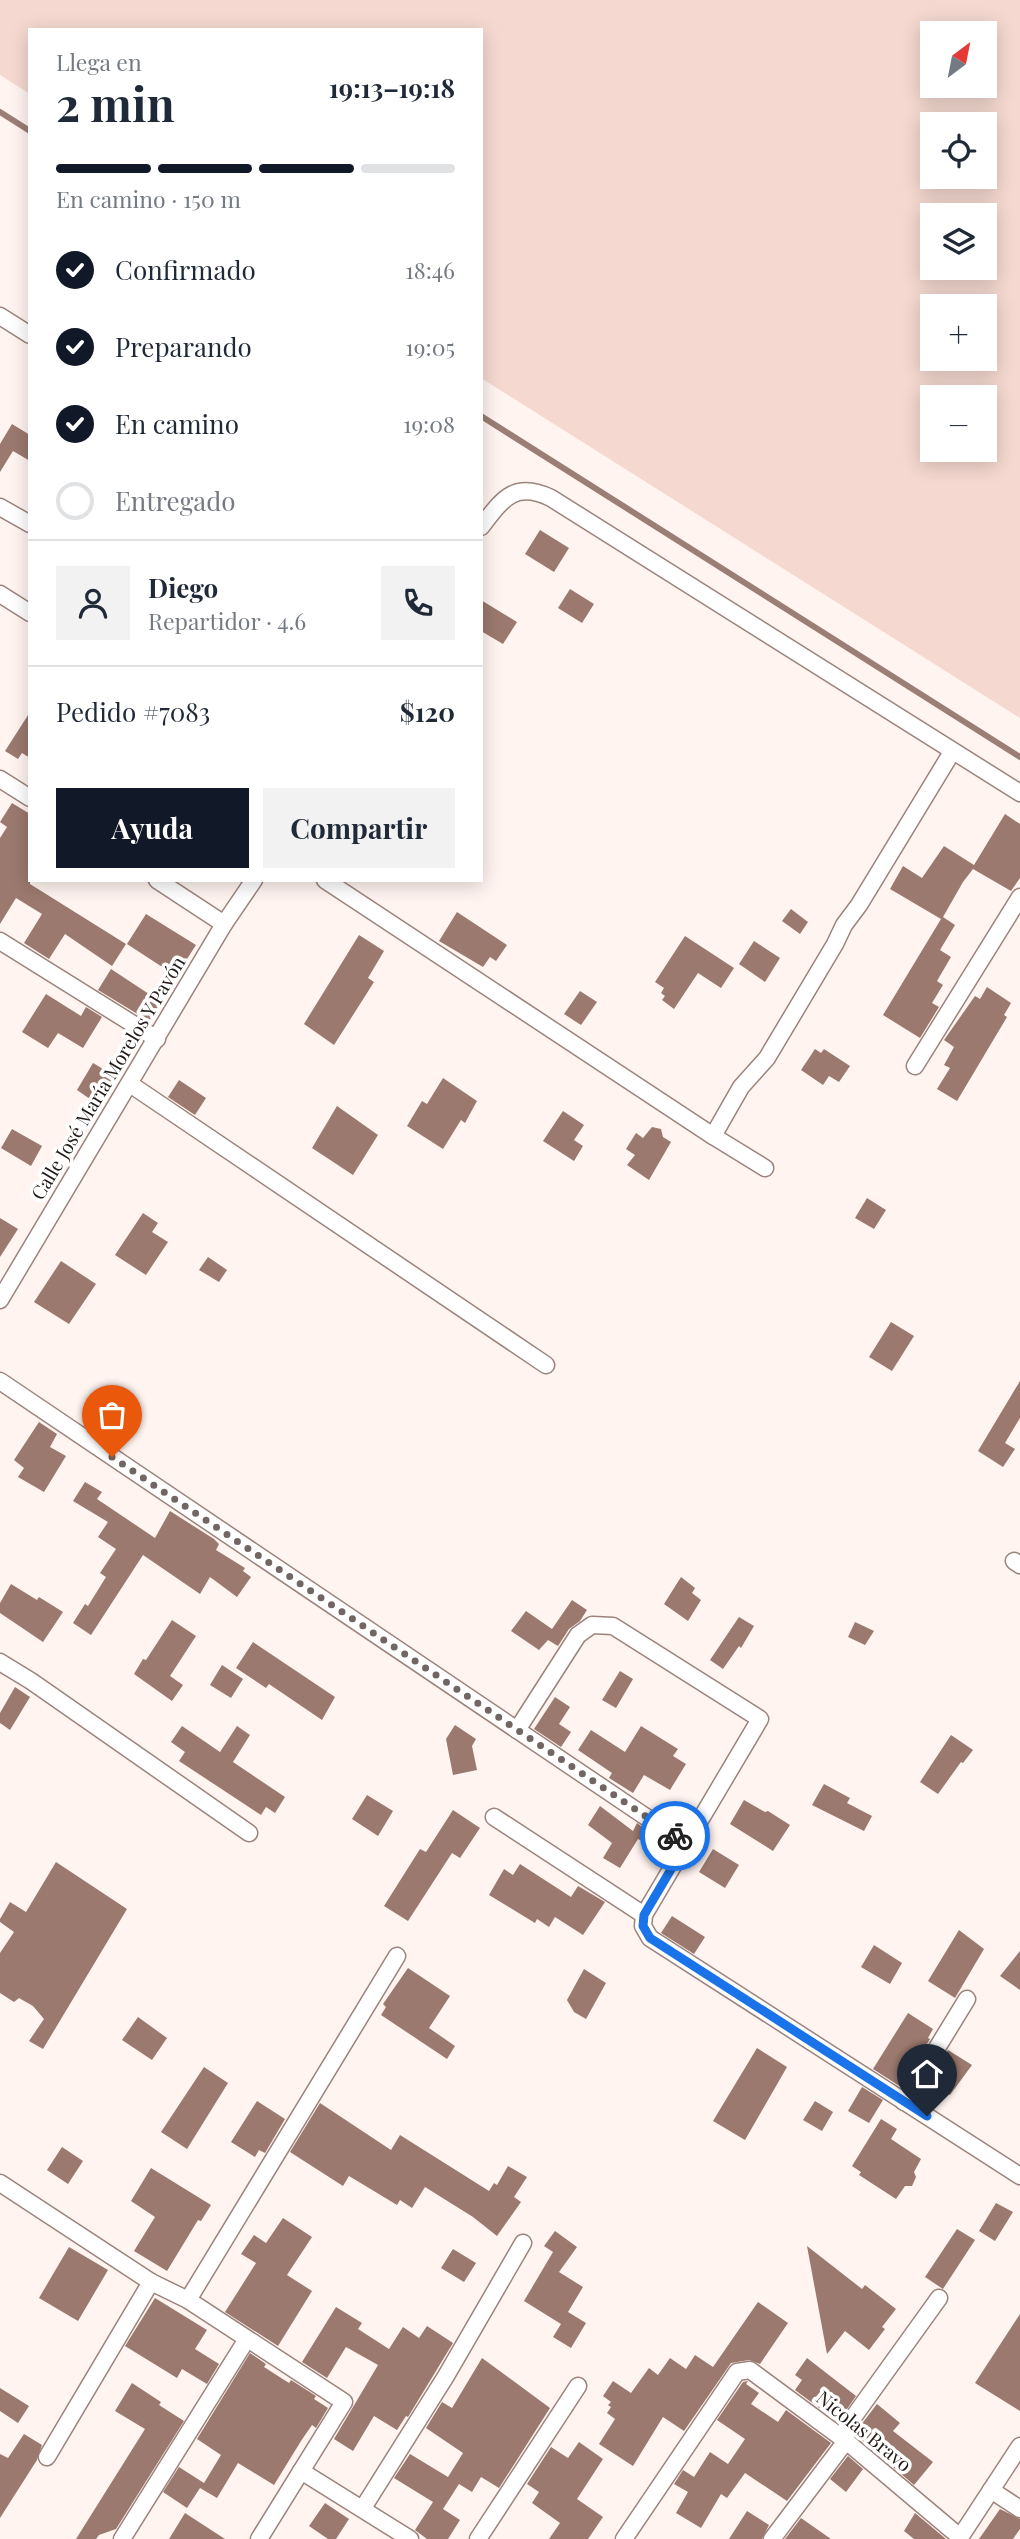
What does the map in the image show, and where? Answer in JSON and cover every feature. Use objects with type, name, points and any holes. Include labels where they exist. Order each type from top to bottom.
[{"type":"street","points":[[0,316],[28,334]]},
{"type":"street","points":[[483,524],[500,501],[511,494],[528,490],[551,498],[1020,793]]},
{"type":"street","points":[[0,507],[28,523]]},
{"type":"street","points":[[0,594],[28,612]]},
{"type":"street","points":[[712,1136],[741,1087],[766,1058],[844,925],[859,905],[952,752]]},
{"type":"street","points":[[0,779],[28,797]]},
{"type":"street","points":[[160,882],[225,924]]},
{"type":"street","name":"Calle José María Morelos Y Pavón","points":[[0,1300],[253,882]]},
{"type":"street","points":[[328,882],[712,1136],[765,1168]]},
{"type":"street","points":[[915,1066],[1020,897]]},
{"type":"street","points":[[0,941],[157,1040]]},
{"type":"street","points":[[130,1084],[546,1365]]},
{"type":"street","points":[[0,1381],[686,1844]]},
{"type":"street","points":[[517,1730],[578,1635],[592,1625],[612,1626],[760,1719],[644,1915],[643,1926],[650,1938],[1020,2176]]},
{"type":"street","points":[[0,1662],[249,1833]]},
{"type":"street","points":[[494,1817],[644,1915]]},
{"type":"street","points":[[188,2300],[397,1956]]},
{"type":"street","points":[[904,2102],[967,1999]]},
{"type":"street","points":[[0,2183],[151,2281],[188,2300],[344,2402],[259,2539]]},
{"type":"street","points":[[363,2508],[446,2376],[523,2243]]},
{"type":"street","points":[[47,2457],[151,2281]]},
{"type":"street","points":[[772,2539],[846,2441],[846,2426],[939,2298]]},
{"type":"street","points":[[122,2539],[247,2339]]},
{"type":"street","name":"Nicolas Bravo","points":[[624,2539],[737,2372],[750,2370],[846,2441],[960,2538]]},
{"type":"street","points":[[478,2539],[578,2386]]},
{"type":"street","points":[[960,2538],[1020,2446]]},
{"type":"street","points":[[301,2471],[410,2539]]},
{"type":"street","points":[[991,2490],[1020,2509]]},
{"type":"shaded area","points":[[0,0],[1020,0],[1020,718],[483,379],[483,28],[28,28],[28,93],[0,75]]},
{"type":"building","points":[[12,424],[28,434],[28,460],[13,451],[0,472],[0,444]]},
{"type":"building","points":[[540,530],[569,548],[554,572],[525,554]]},
{"type":"building","points":[[570,589],[594,604],[582,623],[558,608]]},
{"type":"building","points":[[483,601],[517,622],[503,644],[483,632]]},
{"type":"building","points":[[28,715],[28,757],[22,753],[18,759],[5,751]]},
{"type":"building","points":[[12,803],[28,813],[28,882],[126,944],[112,966],[65,934],[49,959],[24,943],[42,914],[16,898],[0,924],[0,838],[7,827],[0,822]]},
{"type":"building","points":[[1005,814],[1020,824],[1020,878],[1011,891],[973,869],[963,882],[943,917],[955,925],[940,950],[951,957],[937,981],[943,985],[932,1003],[939,1007],[920,1038],[883,1015],[941,919],[890,889],[903,866],[922,878],[944,846],[974,865]]},
{"type":"building","points":[[791,909],[808,922],[800,934],[782,921]]},
{"type":"building","points":[[457,912],[507,945],[496,961],[490,957],[483,967],[439,941]]},
{"type":"building","points":[[146,914],[196,945],[176,976],[127,944]]},
{"type":"building","points":[[359,935],[384,951],[368,978],[374,982],[334,1045],[304,1024]]},
{"type":"building","points":[[685,936],[734,968],[721,988],[698,973],[674,1009],[662,1000],[665,996],[661,993],[664,988],[655,982]]},
{"type":"building","points":[[754,941],[780,958],[765,982],[739,964]]},
{"type":"building","points":[[111,969],[161,1002],[149,1021],[98,990]]},
{"type":"building","points":[[987,987],[1011,1003],[1004,1015],[1007,1017],[957,1101],[937,1089],[950,1068],[944,1065],[954,1047],[944,1040],[975,996],[980,999]]},
{"type":"building","points":[[580,991],[597,1002],[581,1025],[564,1014]]},
{"type":"building","points":[[46,994],[81,1016],[86,1007],[102,1017],[83,1048],[58,1033],[48,1048],[22,1032]]},
{"type":"building","points":[[815,1049],[821,1053],[824,1049],[850,1066],[839,1082],[829,1076],[823,1085],[801,1070]]},
{"type":"building","points":[[93,1063],[115,1076],[97,1104],[77,1090]]},
{"type":"building","points":[[443,1078],[477,1101],[465,1123],[461,1120],[443,1149],[407,1126],[422,1101],[427,1104]]},
{"type":"building","points":[[179,1080],[206,1098],[195,1115],[168,1097]]},
{"type":"building","points":[[337,1106],[378,1135],[353,1175],[312,1148]]},
{"type":"building","points":[[563,1111],[584,1125],[574,1140],[583,1146],[574,1161],[543,1141]]},
{"type":"building","points":[[652,1127],[661,1129],[663,1137],[671,1142],[649,1180],[627,1165],[635,1155],[626,1149],[636,1133],[643,1138]]},
{"type":"building","points":[[12,1129],[42,1146],[31,1166],[1,1148]]},
{"type":"building","points":[[867,1198],[886,1210],[874,1229],[855,1218]]},
{"type":"building","points":[[143,1213],[158,1223],[152,1232],[168,1242],[146,1275],[115,1255]]},
{"type":"building","points":[[0,1218],[18,1229],[0,1257]]},
{"type":"building","points":[[208,1257],[227,1270],[219,1282],[199,1270]]},
{"type":"building","points":[[61,1261],[96,1284],[69,1324],[34,1302]]},
{"type":"building","points":[[891,1322],[914,1336],[892,1371],[869,1357]]},
{"type":"building","points":[[1020,1381],[1020,1418],[1005,1443],[1015,1449],[1003,1467],[978,1451]]},
{"type":"building","points":[[39,1422],[57,1434],[50,1447],[66,1456],[44,1492],[18,1477],[24,1468],[14,1460]]},
{"type":"building","points":[[85,1482],[102,1492],[97,1499],[155,1538],[170,1511],[214,1539],[219,1544],[216,1550],[245,1568],[243,1571],[251,1577],[237,1597],[210,1577],[200,1594],[143,1555],[91,1635],[73,1623],[85,1604],[88,1606],[106,1577],[100,1573],[116,1549],[98,1537],[108,1522],[73,1501]]},
{"type":"building","points":[[681,1577],[695,1588],[692,1593],[701,1600],[688,1621],[664,1604]]},
{"type":"building","points":[[11,1584],[63,1612],[43,1642],[0,1613],[0,1603]]},
{"type":"building","points":[[572,1600],[587,1610],[558,1646],[548,1640],[539,1650],[511,1631],[526,1611],[552,1629]]},
{"type":"building","points":[[739,1617],[754,1626],[741,1648],[739,1646],[723,1669],[710,1660]]},
{"type":"building","points":[[172,1620],[196,1636],[170,1676],[183,1685],[172,1701],[134,1674]]},
{"type":"building","points":[[855,1622],[874,1631],[865,1645],[848,1637]]},
{"type":"building","points":[[253,1642],[335,1697],[322,1720],[269,1684],[266,1688],[236,1668]]},
{"type":"building","points":[[222,1665],[243,1679],[231,1698],[210,1685]]},
{"type":"building","points":[[620,1671],[633,1679],[616,1708],[602,1700]]},
{"type":"building","points":[[15,1687],[30,1697],[10,1730],[0,1723],[0,1713]]},
{"type":"building","points":[[555,1697],[570,1707],[559,1724],[571,1732],[561,1747],[534,1729]]},
{"type":"building","points":[[455,1725],[476,1739],[472,1746],[477,1770],[453,1775],[446,1739]]},
{"type":"building","points":[[182,1726],[220,1752],[237,1726],[250,1735],[233,1762],[285,1797],[275,1813],[266,1807],[261,1815],[179,1761],[185,1752],[171,1742]]},
{"type":"building","points":[[641,1726],[678,1749],[673,1756],[686,1764],[670,1790],[644,1775],[633,1793],[609,1778],[612,1773],[578,1750],[591,1730],[625,1752]]},
{"type":"building","points":[[951,1735],[973,1750],[938,1794],[920,1782]]},
{"type":"building","points":[[824,1784],[850,1798],[847,1803],[872,1816],[864,1831],[812,1805]]},
{"type":"building","points":[[367,1795],[393,1811],[378,1836],[352,1819]]},
{"type":"building","points":[[744,1800],[790,1825],[773,1851],[730,1824]]},
{"type":"building","points":[[600,1806],[633,1831],[637,1823],[653,1835],[648,1844],[638,1839],[620,1868],[603,1858],[612,1843],[588,1825]]},
{"type":"building","points":[[453,1810],[480,1828],[460,1858],[452,1853],[408,1921],[384,1906],[420,1849],[426,1852]]},
{"type":"building","points":[[713,1849],[739,1865],[725,1888],[699,1872]]},
{"type":"building","points":[[56,1862],[127,1909],[43,2049],[29,2041],[44,2019],[33,2006],[19,1998],[14,2002],[0,1993],[0,1953],[14,1932],[0,1922],[0,1919],[10,1902],[26,1912]]},
{"type":"building","points":[[520,1864],[571,1897],[578,1886],[605,1902],[583,1935],[555,1917],[549,1927],[537,1919],[535,1923],[489,1895],[504,1869],[513,1875]]},
{"type":"building","points":[[672,1916],[705,1937],[694,1954],[661,1933]]},
{"type":"building","points":[[959,1930],[984,1949],[955,1998],[928,1981]]},
{"type":"building","points":[[874,1945],[902,1963],[890,1984],[861,1967]]},
{"type":"building","points":[[1020,1951],[1020,1990],[1000,1976]]},
{"type":"building","points":[[408,1968],[450,1996],[429,2028],[455,2046],[447,2059],[381,2015],[386,2007],[383,2004]]},
{"type":"building","points":[[584,1969],[606,1983],[586,2019],[574,2012],[567,2000]]},
{"type":"building","points":[[908,2013],[933,2029],[928,2038],[930,2039],[901,2087],[873,2069]]},
{"type":"building","points":[[138,2017],[167,2038],[152,2060],[122,2040]]},
{"type":"building","points":[[757,2048],[787,2067],[745,2140],[713,2121]]},
{"type":"building","points":[[948,2050],[972,2065],[950,2095],[941,2089],[939,2093],[927,2085]]},
{"type":"building","points":[[204,2067],[228,2083],[187,2149],[161,2132]]},
{"type":"building","points":[[862,2087],[883,2100],[869,2123],[848,2111]]},
{"type":"building","points":[[257,2101],[285,2119],[265,2153],[259,2150],[255,2157],[231,2142]]},
{"type":"building","points":[[815,2101],[833,2112],[822,2131],[803,2120]]},
{"type":"building","points":[[320,2103],[391,2150],[400,2135],[489,2191],[494,2183],[497,2185],[508,2166],[527,2177],[514,2197],[521,2202],[497,2236],[473,2217],[425,2187],[412,2208],[400,2200],[397,2205],[349,2176],[343,2186],[290,2152]]},
{"type":"building","points":[[881,2119],[897,2129],[891,2139],[921,2159],[914,2172],[916,2177],[912,2186],[905,2186],[896,2199],[859,2175],[861,2172],[852,2166]]},
{"type":"building","points":[[62,2147],[83,2161],[68,2184],[47,2170]]},
{"type":"building","points":[[151,2168],[211,2205],[201,2221],[198,2220],[167,2271],[134,2251],[155,2217],[131,2201]]},
{"type":"building","points":[[996,2203],[1013,2212],[995,2241],[979,2231]]},
{"type":"building","points":[[283,2218],[312,2237],[287,2275],[312,2291],[278,2346],[225,2312],[256,2263],[241,2254],[254,2235],[266,2243]]},
{"type":"building","points":[[957,2229],[975,2240],[943,2289],[925,2277]]},
{"type":"building","points":[[555,2231],[577,2247],[559,2272],[583,2287],[568,2312],[586,2323],[571,2348],[553,2337],[561,2324],[524,2301],[553,2252],[544,2246]]},
{"type":"building","points":[[807,2246],[862,2289],[865,2285],[896,2309],[869,2350],[845,2331],[827,2354]]},
{"type":"building","points":[[69,2247],[108,2270],[78,2321],[39,2298]]},
{"type":"building","points":[[453,2249],[476,2263],[464,2282],[441,2268]]},
{"type":"building","points":[[155,2298],[207,2330],[195,2349],[219,2364],[207,2384],[182,2369],[177,2378],[125,2346]]},
{"type":"building","points":[[758,2302],[788,2323],[760,2364],[749,2360],[731,2363],[684,2431],[663,2417],[633,2466],[599,2444],[615,2419],[607,2413],[611,2402],[603,2396],[613,2381],[631,2393],[649,2368],[658,2375],[670,2358],[686,2369],[695,2355],[713,2367]]},
{"type":"building","points":[[336,2307],[362,2323],[358,2329],[389,2349],[403,2327],[419,2338],[427,2326],[453,2343],[408,2417],[406,2416],[397,2430],[374,2416],[353,2451],[334,2439],[378,2365],[346,2347],[327,2378],[302,2362]]},
{"type":"building","points":[[1020,2314],[1020,2411],[975,2383]]},
{"type":"building","points":[[250,2353],[266,2364],[264,2367],[316,2396],[314,2399],[328,2408],[316,2428],[312,2425],[274,2485],[238,2463],[217,2498],[200,2488],[187,2508],[163,2492],[179,2467],[204,2483],[221,2455],[197,2439]]},
{"type":"building","points":[[482,2358],[550,2408],[499,2488],[481,2477],[472,2492],[459,2484],[443,2509],[460,2520],[448,2539],[427,2539],[415,2530],[433,2502],[394,2478],[410,2454],[448,2477],[463,2453],[426,2428],[442,2402],[452,2408]]},
{"type":"building","points":[[807,2358],[856,2396],[838,2422],[795,2390],[802,2380],[795,2375]]},
{"type":"building","points":[[748,2381],[746,2384],[759,2393],[751,2404],[778,2422],[786,2410],[831,2443],[787,2501],[745,2473],[727,2498],[721,2494],[701,2528],[676,2513],[688,2492],[674,2484],[683,2470],[694,2477],[710,2452],[728,2464],[745,2439],[717,2420],[743,2382]]},
{"type":"building","points":[[132,2383],[184,2421],[116,2529],[99,2535],[96,2539],[76,2539],[145,2429],[115,2411]]},
{"type":"building","points":[[0,2388],[29,2406],[18,2423],[0,2411]]},
{"type":"building","points":[[877,2404],[900,2423],[893,2431],[933,2462],[914,2485],[857,2436],[857,2430]]},
{"type":"building","points":[[24,2434],[42,2445],[37,2460],[0,2518],[0,2454],[8,2458]]},
{"type":"building","points":[[579,2442],[603,2459],[577,2499],[603,2517],[588,2539],[549,2539],[560,2523],[532,2503],[539,2492],[527,2484],[551,2447],[568,2458]]},
{"type":"building","points":[[848,2456],[863,2469],[846,2492],[830,2479]]},
{"type":"building","points":[[325,2503],[349,2519],[336,2539],[328,2539],[309,2526]]},
{"type":"building","points":[[1000,2509],[1020,2519],[1020,2529],[1013,2539],[979,2539]]},
{"type":"building","points":[[747,2511],[769,2525],[762,2539],[729,2539]]},
{"type":"building","points":[[185,2513],[225,2539],[169,2539]]},
{"type":"building","points":[[915,2513],[946,2539],[914,2539],[904,2531]]},
{"type":"building","points":[[801,2518],[831,2539],[785,2539]]},
{"type":"waterway","points":[[0,112],[28,130]]},
{"type":"waterway","points":[[483,417],[1020,757]]},
{"type":"way so far","points":[[112,1457],[675,1836]]},
{"type":"route","points":[[675,1836],[686,1844],[644,1915],[643,1926],[650,1938],[927,2116]]}]
